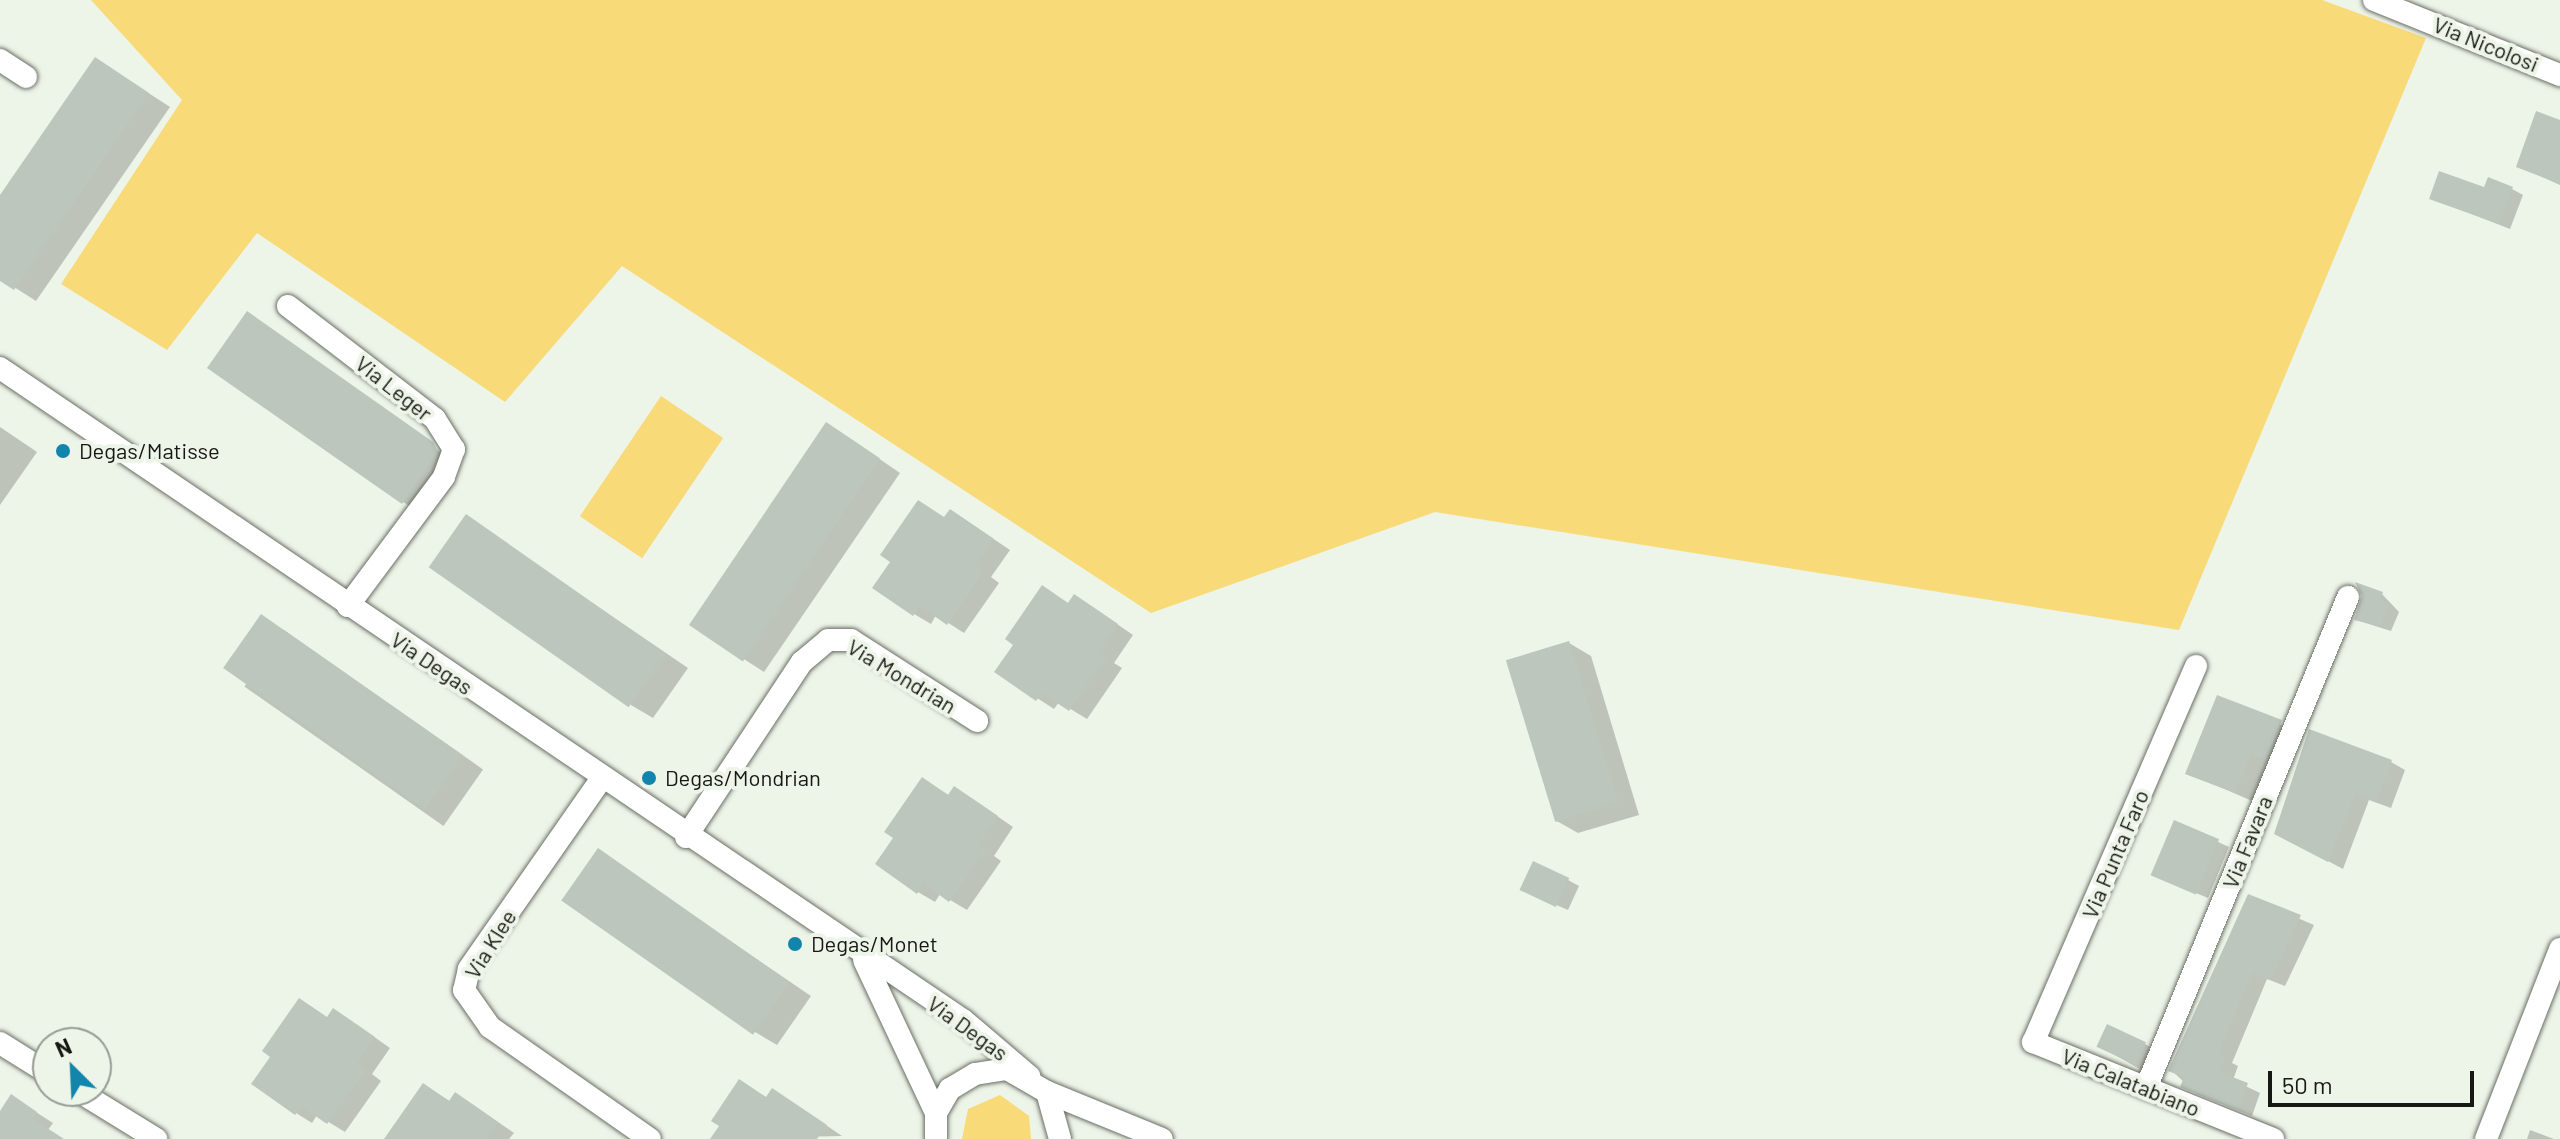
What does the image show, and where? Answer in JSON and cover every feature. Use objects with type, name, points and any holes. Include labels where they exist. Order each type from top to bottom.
[{"type":"street","name":"Via Nicolosi","points":[[2374,0],[2414,7],[2560,75]]},
{"type":"street","points":[[0,60],[26,77]]},
{"type":"street","name":"Via Leger","points":[[288,306],[435,419],[454,449],[444,477],[348,606]]},
{"type":"street","name":"Via Degas","points":[[0,368],[863,959],[976,1029],[1047,1092]]},
{"type":"street","name":"Via Favara","points":[[2146,1088],[2348,597]]},
{"type":"street","name":"Via Mondrian","points":[[686,837],[802,662],[828,640],[851,640],[977,721]]},
{"type":"street","name":"Via Punta Faro","points":[[2033,1042],[2196,666]]},
{"type":"street","name":"Via Klee","points":[[602,778],[469,969],[464,990],[484,1023],[650,1139]]},
{"type":"street","points":[[2486,1139],[2552,989],[2560,949]]},
{"type":"street","name":"Via Degas","points":[[863,959],[932,1130]]},
{"type":"street","name":"Via Calatabiano","points":[[2033,1042],[2273,1139]]},
{"type":"street","points":[[0,1043],[32,1063]]},
{"type":"street","points":[[932,1130],[950,1089],[975,1074],[1007,1069],[1029,1076]]},
{"type":"street","points":[[1047,1092],[1060,1139]]},
{"type":"street","points":[[1047,1092],[1162,1139]]},
{"type":"street","points":[[103,1107],[151,1138]]},
{"type":"shaded area","points":[[91,0],[2322,0],[2426,38],[2179,630],[1435,512],[1151,613],[622,266],[505,402],[257,233],[167,350],[61,284],[182,100]]},
{"type":"shaded area","points":[[661,396],[723,438],[642,558],[580,516]]},
{"type":"shaded area","points":[[1000,1095],[1029,1116],[1031,1139],[962,1139],[968,1109]]},
{"type":"building","points":[[95,57],[149,93],[14,290],[0,281],[0,195]]},
{"type":"building","points":[[2536,111],[2560,120],[2560,184],[2516,167]]},
{"type":"building","points":[[2439,171],[2484,187],[2488,177],[2513,187],[2499,224],[2429,199]]},
{"type":"building","points":[[247,311],[433,442],[438,452],[402,504],[207,368]]},
{"type":"building","points":[[826,422],[880,458],[743,661],[689,625]]},
{"type":"building","points":[[918,500],[944,517],[950,509],[994,539],[975,566],[983,572],[947,625],[920,606],[913,616],[872,588],[890,562],[880,555]]},
{"type":"building","points":[[466,514],[666,654],[629,707],[429,567]]},
{"type":"building","points":[[2355,582],[2383,592],[2380,600],[2389,604],[2380,626],[2354,620],[2362,596]]},
{"type":"building","points":[[1042,585],[1068,603],[1074,594],[1118,624],[1099,652],[1107,657],[1069,711],[1042,693],[1036,701],[994,672],[1013,645],[1005,639]]},
{"type":"building","points":[[261,614],[463,755],[425,809],[223,668]]},
{"type":"building","points":[[1569,641],[1618,803],[1555,822],[1506,660]]},
{"type":"building","points":[[2217,695],[2282,720],[2266,760],[2251,755],[2235,793],[2185,774]]},
{"type":"building","points":[[2309,729],[2392,760],[2376,802],[2355,794],[2328,862],[2274,834]]},
{"type":"building","points":[[922,777],[948,795],[954,786],[998,816],[978,845],[986,850],[949,902],[924,884],[917,894],[875,864],[893,838],[884,832]]},
{"type":"building","points":[[2174,820],[2219,839],[2196,894],[2151,875]]},
{"type":"building","points":[[598,848],[790,982],[753,1035],[561,900]]},
{"type":"building","points":[[1533,861],[1569,878],[1556,907],[1519,890]]},
{"type":"building","points":[[2248,894],[2301,915],[2270,980],[2252,973],[2218,1054],[2225,1057],[2219,1072],[2248,1083],[2238,1110],[2180,1087],[2184,1077],[2168,1071]]},
{"type":"building","points":[[299,998],[327,1017],[333,1008],[375,1037],[357,1063],[366,1070],[327,1124],[301,1106],[295,1115],[251,1084],[270,1057],[262,1051]]},
{"type":"building","points":[[2107,1024],[2146,1042],[2135,1065],[2096,1047]]},
{"type":"building","points":[[739,1079],[766,1097],[772,1088],[827,1125],[817,1139],[710,1139],[719,1126],[711,1121]]},
{"type":"building","points":[[423,1083],[449,1101],[455,1092],[498,1122],[486,1139],[384,1139]]},
{"type":"building","points":[[11,1094],[37,1112],[33,1119],[64,1139],[0,1139],[0,1111]]},
{"type":"place","name":"Degas/Matisse","points":[[63,451]]},
{"type":"place","name":"Degas/Mondrian","points":[[649,778]]},
{"type":"place","name":"Degas/Monet","points":[[795,944]]}]
